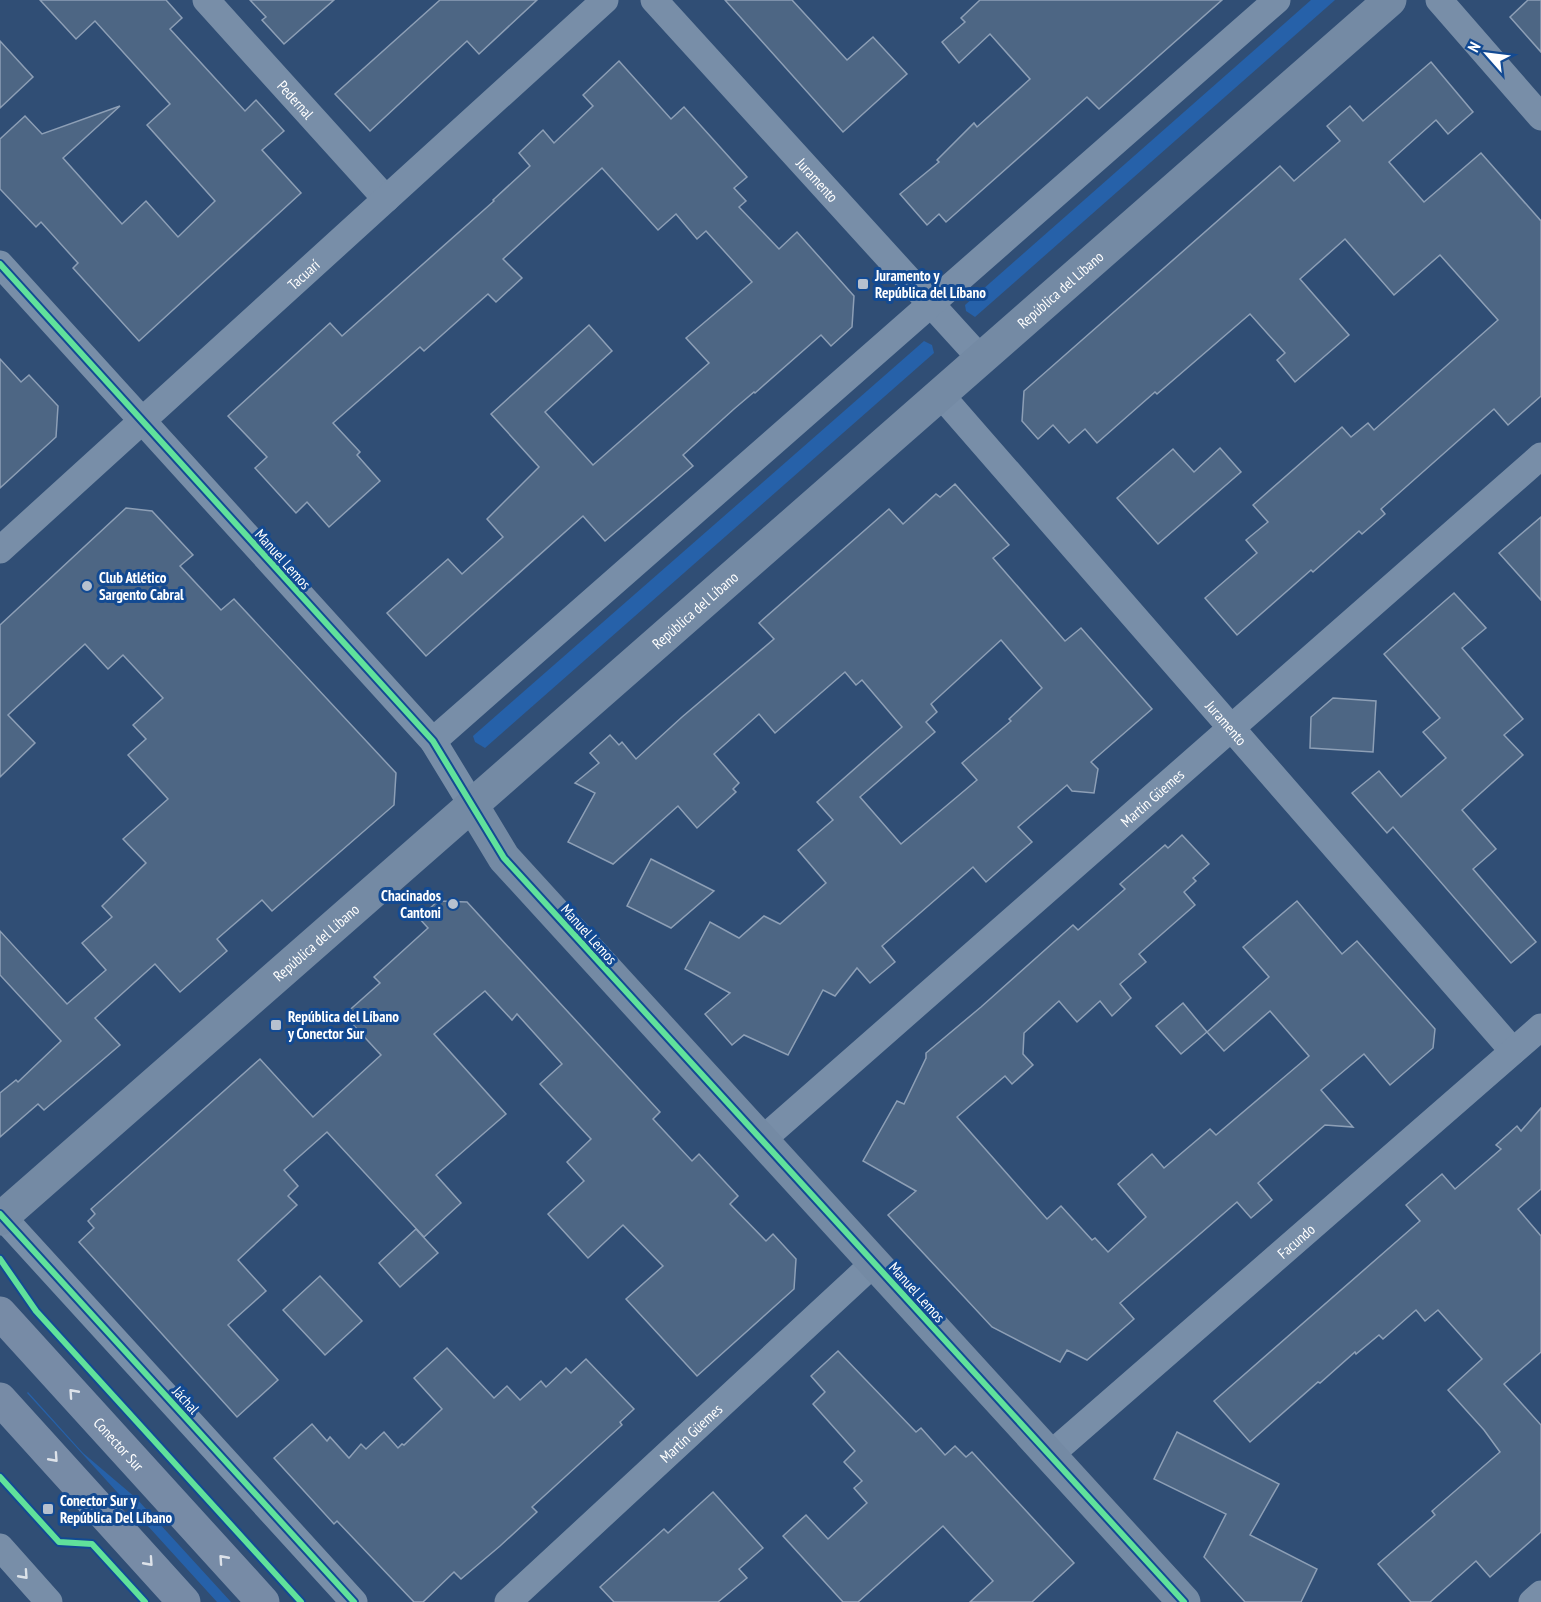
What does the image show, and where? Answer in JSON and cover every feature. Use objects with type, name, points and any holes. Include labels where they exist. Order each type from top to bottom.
[{"type":"main road","name":"República del Líbano","points":[[1,1216],[1390,0]]},
{"type":"main road","name":"Manuel Lemos","points":[[472,805],[504,858],[1184,1602]]},
{"type":"main road","name":"Conector Sur","points":[[0,1313],[263,1602]]},
{"type":"main road","points":[[0,1399],[184,1602]]},
{"type":"street","name":"Pedernal","points":[[206,0],[386,199]]},
{"type":"street","name":"Tacuarí","points":[[0,550],[605,0]]},
{"type":"street","name":"Juramento","points":[[654,0],[981,359]]},
{"type":"street","points":[[433,741],[1277,0]]},
{"type":"street","points":[[1438,0],[1541,117]]},
{"type":"street","name":"Manuel Lemos","points":[[0,264],[433,741],[472,805]]},
{"type":"street","name":"Juramento","points":[[940,394],[1513,1051]]},
{"type":"street","name":"Martín Güemes","points":[[762,1140],[1541,456]]},
{"type":"street","name":"Facundo","points":[[1050,1455],[1541,1027]]},
{"type":"street","name":"Jáchal","points":[[1,1216],[354,1602]]},
{"type":"street","name":"Martín Güemes","points":[[508,1602],[874,1263]]},
{"type":"street","points":[[0,1547],[49,1602]]},
{"type":"street","points":[[1532,1602],[1541,1594]]},
{"type":"shaded area","points":[[1311,0],[1335,0],[975,317],[966,311],[965,305]]},
{"type":"shaded area","points":[[924,341],[932,345],[934,353],[485,748],[475,742],[473,736]]},
{"type":"shaded area","points":[[28,1392],[83,1453],[136,1498],[231,1602],[217,1602]]},
{"type":"building","points":[[40,0],[166,0],[182,18],[170,29],[245,111],[256,100],[284,131],[262,150],[301,193],[139,341],[73,268],[78,263],[41,222],[36,227],[0,189],[0,139],[25,116],[42,134],[120,106],[63,158],[122,224],[146,201],[178,237],[215,201],[147,125],[170,104],[95,21],[76,39]]},
{"type":"building","points":[[250,0],[334,0],[284,44],[262,20],[266,17]]},
{"type":"building","points":[[440,0],[537,0],[479,54],[467,41],[370,131],[335,94]]},
{"type":"building","points":[[725,0],[792,0],[847,60],[873,37],[907,74],[843,132]]},
{"type":"building","points":[[980,0],[1222,0],[1099,109],[1087,97],[946,222],[939,214],[927,225],[900,194],[939,162],[937,160],[974,123],[977,127],[1030,79],[990,34],[959,63],[942,42],[965,22],[961,18]]},
{"type":"building","points":[[1528,0],[1541,0],[1541,52],[1510,17]]},
{"type":"building","points":[[0,41],[33,77],[0,108]]},
{"type":"building","points":[[619,61],[671,119],[684,107],[747,177],[734,188],[746,201],[739,207],[779,249],[797,232],[854,296],[852,327],[831,346],[821,335],[734,409],[683,455],[693,466],[605,541],[583,516],[426,656],[387,613],[448,559],[462,574],[503,537],[487,519],[539,467],[491,414],[589,325],[612,351],[545,412],[593,465],[709,363],[686,338],[752,282],[706,231],[697,239],[676,214],[658,230],[602,168],[503,259],[522,278],[496,302],[488,294],[424,351],[420,347],[333,423],[360,452],[357,455],[380,481],[329,527],[307,502],[296,513],[255,468],[267,457],[228,416],[330,323],[342,336],[494,201],[530,166],[519,153],[543,130],[554,143],[593,106],[583,95]]},
{"type":"building","points":[[1431,62],[1473,112],[1448,134],[1436,120],[1389,162],[1424,202],[1481,153],[1541,221],[1541,396],[1508,425],[1494,409],[1381,509],[1385,514],[1362,534],[1359,531],[1313,572],[1311,570],[1237,635],[1205,598],[1257,553],[1246,540],[1268,522],[1253,505],[1342,427],[1351,437],[1368,423],[1374,430],[1498,320],[1440,255],[1394,295],[1345,239],[1300,279],[1349,335],[1295,382],[1277,360],[1285,353],[1250,314],[1097,443],[1085,429],[1069,443],[1053,425],[1038,439],[1022,421],[1024,391],[1280,166],[1294,181],[1340,141],[1327,126],[1350,106],[1363,121]]},
{"type":"building","points":[[0,359],[21,382],[29,375],[58,406],[56,437],[0,488]]},
{"type":"building","points":[[1220,448],[1241,472],[1158,544],[1117,498],[1173,449],[1194,472]]},
{"type":"building","points":[[955,484],[1009,545],[993,558],[1065,641],[1081,628],[1152,709],[1091,762],[1098,769],[1094,793],[1072,791],[1067,785],[1018,827],[1032,842],[986,882],[973,867],[882,946],[895,962],[870,983],[857,968],[835,996],[823,990],[788,1055],[744,1035],[732,1045],[705,1014],[730,993],[685,969],[710,922],[739,938],[764,916],[780,924],[826,883],[798,850],[833,820],[817,802],[902,727],[862,680],[856,685],[845,672],[775,733],[759,714],[714,754],[739,783],[733,789],[736,792],[697,828],[678,806],[613,864],[568,842],[595,793],[575,783],[599,763],[590,753],[610,735],[619,745],[622,742],[636,759],[774,639],[759,623],[889,509],[903,524],[936,494],[940,497]],"holes":[[[1001,640],[1042,688],[1009,719],[1011,721],[962,763],[977,780],[901,844],[860,797],[935,732],[926,722],[937,712],[931,704]]]},
{"type":"building","points":[[126,508],[152,511],[193,555],[180,566],[221,610],[234,599],[396,773],[394,805],[272,911],[262,900],[217,939],[227,951],[180,992],[155,964],[95,1018],[120,1045],[44,1110],[38,1104],[0,1137],[0,1093],[16,1080],[18,1082],[61,1041],[0,975],[0,931],[67,1004],[106,970],[82,943],[112,917],[102,906],[146,863],[123,839],[168,799],[128,755],[146,739],[133,725],[163,698],[123,655],[108,669],[85,644],[8,715],[35,743],[0,777],[0,625]]},
{"type":"building","points":[[1541,517],[1541,600],[1499,553]]},
{"type":"building","points":[[1454,593],[1486,628],[1462,648],[1523,719],[1504,735],[1523,755],[1462,810],[1496,849],[1473,869],[1536,942],[1511,963],[1393,827],[1387,833],[1352,793],[1379,771],[1401,797],[1446,758],[1423,732],[1440,718],[1384,654]]},
{"type":"building","points":[[1333,698],[1376,701],[1373,752],[1310,748],[1311,717]]},
{"type":"building","points":[[1182,835],[1209,864],[1193,878],[1196,881],[1184,892],[1195,905],[1139,954],[1146,962],[1120,984],[1131,998],[1112,1016],[1100,1001],[1077,1022],[1059,1001],[1024,1033],[1023,1054],[1033,1065],[1012,1084],[1005,1076],[957,1117],[1047,1219],[1061,1206],[1092,1240],[1095,1238],[1108,1252],[1146,1217],[1118,1184],[1152,1154],[1164,1168],[1210,1129],[1216,1135],[1309,1056],[1270,1011],[1224,1051],[1207,1032],[1269,977],[1243,947],[1297,901],[1342,954],[1357,941],[1435,1029],[1433,1048],[1390,1085],[1364,1054],[1321,1090],[1353,1127],[1325,1125],[1258,1183],[1272,1200],[1251,1218],[1237,1202],[1120,1303],[1134,1319],[1087,1360],[1067,1350],[1060,1362],[992,1327],[888,1215],[916,1191],[863,1161],[897,1101],[904,1104],[926,1058],[926,1053],[1073,925],[1078,930],[1125,889],[1120,884],[1165,845],[1168,848]]},
{"type":"building","points":[[651,859],[714,891],[671,928],[627,906]]},
{"type":"building","points":[[438,901],[467,902],[660,1112],[653,1119],[692,1161],[699,1154],[738,1196],[730,1204],[766,1241],[773,1234],[796,1259],[794,1289],[697,1376],[626,1299],[663,1266],[623,1225],[588,1258],[548,1214],[584,1181],[567,1162],[591,1139],[540,1084],[562,1064],[517,1014],[512,1020],[485,991],[434,1034],[506,1114],[436,1175],[461,1203],[424,1237],[327,1132],[284,1170],[298,1186],[288,1196],[297,1205],[238,1260],[266,1291],[228,1325],[278,1380],[237,1417],[79,1242],[94,1228],[88,1221],[95,1214],[91,1209],[260,1059],[313,1117],[381,1055],[344,1015],[380,983],[374,977],[428,928],[419,918]]},
{"type":"building","points":[[1183,1003],[1207,1032],[1181,1054],[1156,1026]]},
{"type":"building","points":[[1541,1108],[1541,1189],[1518,1209],[1541,1236],[1541,1352],[1504,1384],[1541,1425],[1541,1532],[1490,1577],[1476,1561],[1430,1602],[1411,1602],[1378,1564],[1435,1515],[1432,1511],[1500,1452],[1484,1430],[1448,1390],[1482,1359],[1438,1310],[1425,1321],[1416,1310],[1383,1339],[1379,1335],[1356,1354],[1355,1352],[1320,1383],[1318,1382],[1250,1442],[1214,1401],[1420,1221],[1406,1205],[1442,1174],[1455,1189],[1501,1149],[1496,1145],[1517,1126],[1521,1131]]},
{"type":"building","points":[[416,1229],[438,1253],[400,1287],[379,1263]]},
{"type":"building","points":[[320,1276],[362,1321],[325,1355],[283,1310]]},
{"type":"building","points":[[447,1348],[494,1398],[507,1386],[520,1400],[541,1381],[546,1387],[566,1368],[571,1373],[586,1359],[634,1409],[620,1422],[622,1425],[532,1507],[537,1512],[500,1546],[461,1579],[454,1572],[423,1602],[414,1602],[337,1521],[334,1524],[274,1458],[312,1424],[327,1441],[330,1437],[349,1458],[361,1444],[366,1449],[384,1432],[398,1448],[404,1445],[442,1409],[414,1378]]},
{"type":"building","points":[[838,1351],[916,1432],[921,1428],[945,1455],[955,1446],[966,1457],[972,1452],[1074,1563],[1032,1602],[970,1602],[993,1581],[943,1526],[858,1602],[843,1602],[783,1536],[806,1515],[828,1539],[867,1503],[854,1488],[862,1481],[844,1462],[855,1451],[813,1404],[825,1392],[811,1376]]},
{"type":"building","points":[[1177,1432],[1279,1484],[1250,1535],[1317,1569],[1301,1602],[1245,1602],[1204,1557],[1226,1514],[1154,1479]]},
{"type":"building","points":[[713,1492],[763,1548],[739,1569],[747,1578],[718,1602],[614,1602],[600,1587],[664,1529],[668,1533]]},
{"type":"cycle path","points":[[0,264],[433,741],[504,858],[1184,1602]]},
{"type":"cycle path","points":[[0,1214],[354,1602]]},
{"type":"cycle path","points":[[0,1259],[36,1311],[301,1602]]},
{"type":"cycle path","points":[[0,1477],[59,1542],[92,1544],[145,1602]]},
{"type":"place","name":"Juramento y República del Líbano","points":[[863,284]]},
{"type":"place","name":"Club Atlético Sargento Cabral","points":[[87,586]]},
{"type":"place","name":"Chacinados Cantoni","points":[[453,904]]},
{"type":"place","name":"República del Líbano y Conector Sur","points":[[276,1025]]},
{"type":"place","name":"Conector Sur y República Del Líbano","points":[[48,1509]]}]
